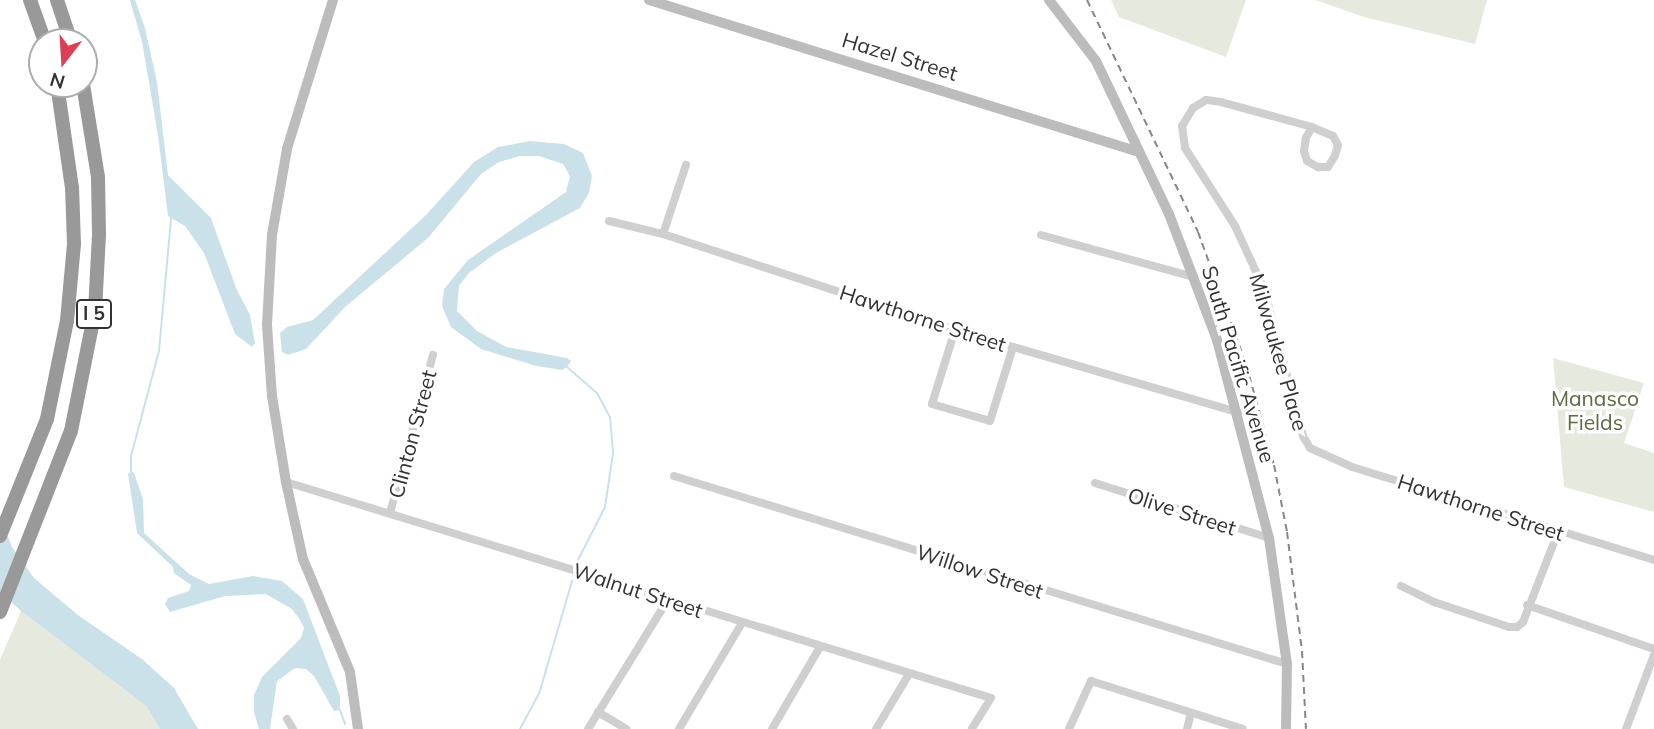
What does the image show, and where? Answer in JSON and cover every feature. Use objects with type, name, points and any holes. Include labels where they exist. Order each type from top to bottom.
[{"type":"highway","points":[[30,0],[40,28]]},
{"type":"highway","points":[[57,0],[66,28]]},
{"type":"highway","name":"I 5","points":[[0,536],[47,419],[68,308],[74,244],[72,188],[59,98]]},
{"type":"highway","name":"I 5","points":[[0,612],[71,431],[94,311],[99,234],[98,177],[85,98]]},
{"type":"street","points":[[332,0],[287,149],[270,258],[267,325],[272,396],[286,482],[303,559],[350,672],[358,729]]},
{"type":"street","name":"Hazel Street","points":[[649,0],[1139,152]]},
{"type":"street","name":"South Pacific Avenue","points":[[1049,0],[1096,61],[1139,152],[1194,277],[1238,412],[1269,538],[1287,664],[1286,729]]},
{"type":"street","name":"Milwaukee Place","points":[[1310,447],[1303,436],[1264,289],[1235,226],[1185,148],[1182,126],[1193,108],[1206,100],[1312,127]]},
{"type":"street","points":[[1312,127],[1333,136],[1338,145],[1328,167],[1318,167],[1307,161],[1304,151],[1306,138],[1312,127]]},
{"type":"street","points":[[663,234],[686,164]]},
{"type":"street","name":"Hawthorne Street","points":[[609,221],[663,234],[955,330],[1238,412]]},
{"type":"street","points":[[1041,235],[1194,277]]},
{"type":"street","points":[[955,330],[932,404],[990,421],[1013,347]]},
{"type":"street","name":"Clinton Street","points":[[390,513],[433,355]]},
{"type":"street","name":"Hawthorne Street","points":[[1310,447],[1352,467],[1654,560]]},
{"type":"street","name":"Willow Street","points":[[674,476],[1287,664]]},
{"type":"street","name":"Walnut Street","points":[[286,482],[667,601],[991,698],[972,729]]},
{"type":"street","name":"Olive Street","points":[[1096,483],[1269,538]]},
{"type":"street","points":[[1401,586],[1434,602],[1509,628],[1521,625],[1558,532]]},
{"type":"street","points":[[588,729],[667,601]]},
{"type":"street","points":[[1527,605],[1654,649]]},
{"type":"street","points":[[680,729],[742,623]]},
{"type":"street","points":[[772,729],[820,647]]},
{"type":"street","points":[[1626,729],[1654,655]]},
{"type":"street","points":[[876,729],[909,674]]},
{"type":"street","points":[[1069,729],[1091,681],[1243,729]]},
{"type":"street","points":[[598,712],[626,729]]},
{"type":"street","points":[[1187,729],[1191,713]]},
{"type":"street","points":[[288,719],[293,729]]},
{"type":"green space","points":[[1111,0],[1246,0],[1226,57],[1119,17]]},
{"type":"green space","points":[[1315,0],[1487,0],[1475,44],[1364,17]]},
{"type":"green space","name":"Manasco Fields","points":[[1553,358],[1644,383],[1624,443],[1654,453],[1654,512],[1564,487]]},
{"type":"green space","points":[[21,611],[146,706],[160,729],[0,729],[0,660]]},
{"type":"water","points":[[130,0],[135,0],[145,28],[157,82],[168,175],[211,218],[236,288],[250,315],[255,343],[252,347],[235,334],[204,253],[185,226],[168,216],[142,42]]},
{"type":"water","points":[[530,141],[564,144],[583,153],[592,176],[589,193],[580,208],[496,253],[469,273],[459,286],[457,311],[477,331],[506,347],[567,358],[571,361],[567,367],[562,370],[536,366],[481,349],[451,327],[442,306],[444,289],[468,260],[566,192],[570,176],[563,164],[539,156],[520,156],[499,162],[481,174],[428,238],[345,307],[306,349],[288,355],[282,352],[280,333],[287,327],[313,320],[426,215],[474,162],[498,147]]},
{"type":"water","points":[[131,471],[143,499],[144,533],[189,574],[209,584],[253,576],[282,581],[303,599],[340,696],[340,710],[334,711],[314,676],[306,669],[295,668],[277,681],[270,729],[259,729],[254,712],[254,695],[262,677],[301,638],[304,628],[292,609],[266,594],[225,596],[170,612],[165,604],[168,598],[189,591],[191,585],[174,573],[173,567],[137,533],[128,474]]},
{"type":"water","points":[[0,516],[12,547],[34,578],[79,616],[142,659],[174,688],[198,729],[160,729],[146,706],[21,611],[0,591]]},
{"type":"waterway","points":[[131,471],[131,456],[159,351],[171,218]]},
{"type":"waterway","points":[[567,367],[597,393],[610,417],[613,454],[605,507],[577,562]]},
{"type":"waterway","points":[[520,729],[539,694],[572,581]]},
{"type":"waterway","points":[[340,710],[345,724]]},
{"type":"railway","points":[[1087,0],[1198,232],[1246,364],[1274,465],[1287,532],[1302,651],[1306,729]]}]
